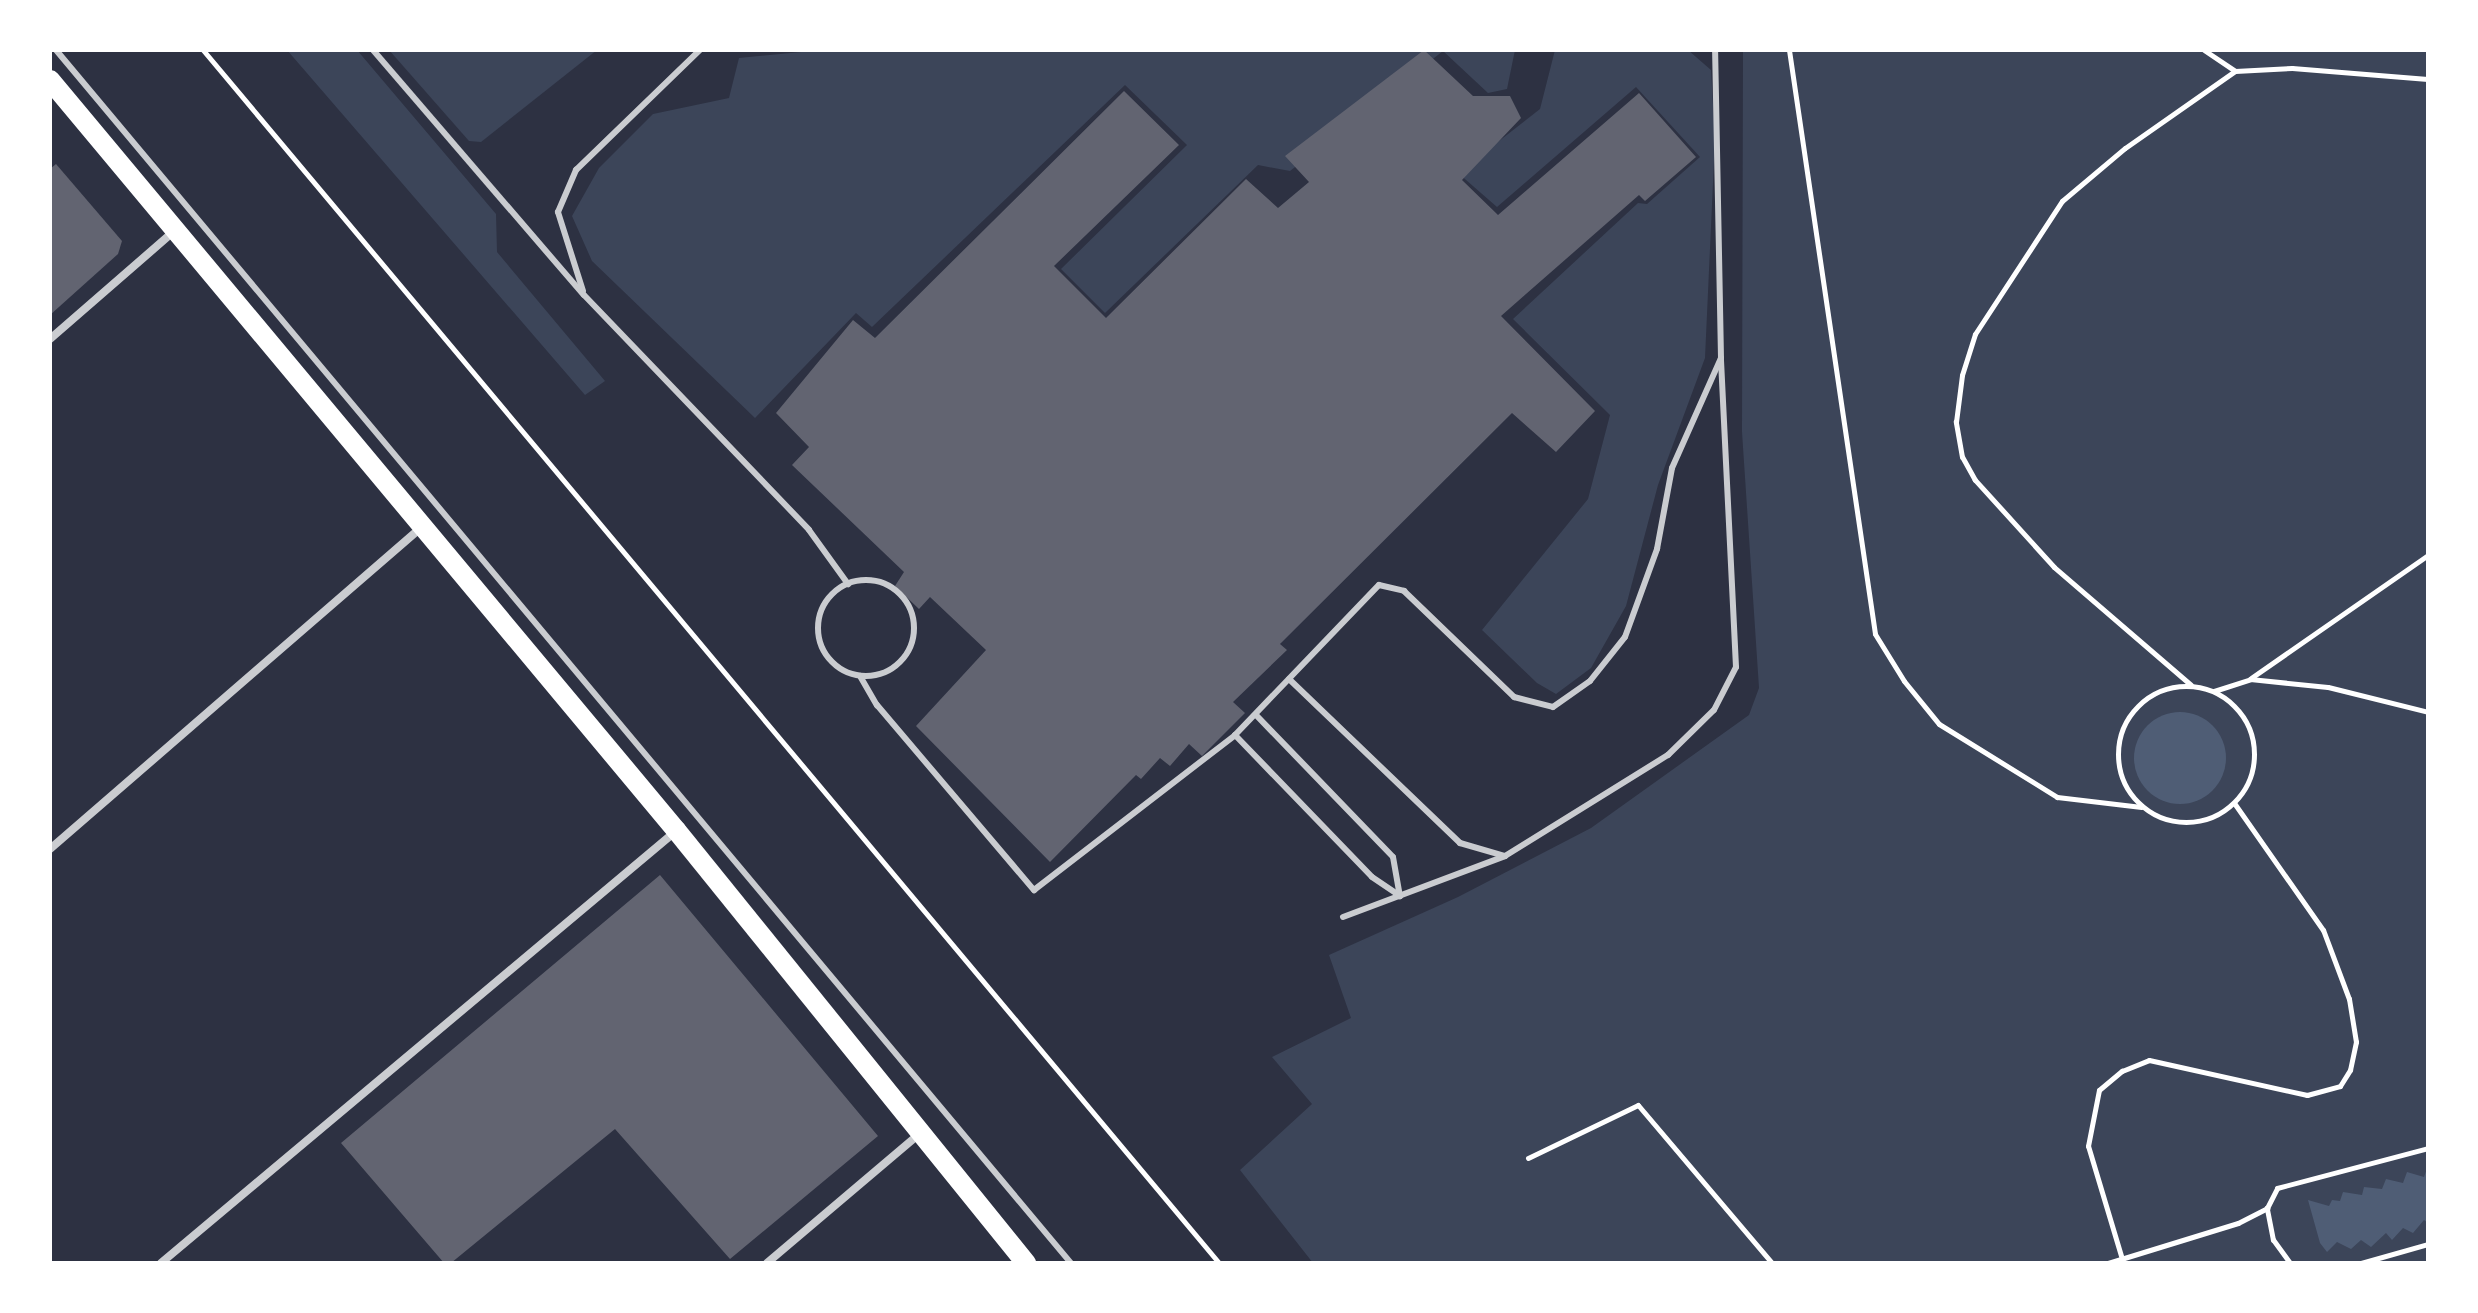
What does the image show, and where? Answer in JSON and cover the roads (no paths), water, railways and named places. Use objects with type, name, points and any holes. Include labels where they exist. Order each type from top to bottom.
[{"type":"main road","points":[[50,80],[676,830],[918,1135],[1026,1263]]},
{"type":"street","points":[[50,339],[175,230]]},
{"type":"street","points":[[50,849],[423,527]]},
{"type":"street","points":[[161,1263],[676,830]]},
{"type":"street","points":[[767,1263],[918,1135]]},
{"type":"lane","points":[[56,50],[1071,1263]]},
{"type":"lane","points":[[373,50],[584,295],[809,530],[848,584]]},
{"type":"lane","points":[[584,295],[558,212],[576,170],[700,50]]},
{"type":"lane","points":[[1343,917],[1505,856],[1668,755],[1714,710],[1736,667],[1721,358],[1715,50]]},
{"type":"lane","points":[[860,676],[890,669],[903,659],[911,645],[912,614],[894,588],[879,582],[848,584],[825,604],[819,634],[832,662],[860,676],[877,705],[1034,890],[1235,735],[1379,585],[1404,591],[1514,697],[1553,707],[1590,681],[1625,637],[1657,549],[1672,468],[1721,358]]},
{"type":"lane","points":[[1289,679],[1460,843],[1505,856]]},
{"type":"lane","points":[[1256,715],[1393,857],[1400,896]]},
{"type":"lane","points":[[1235,735],[1372,877],[1400,896]]}]
